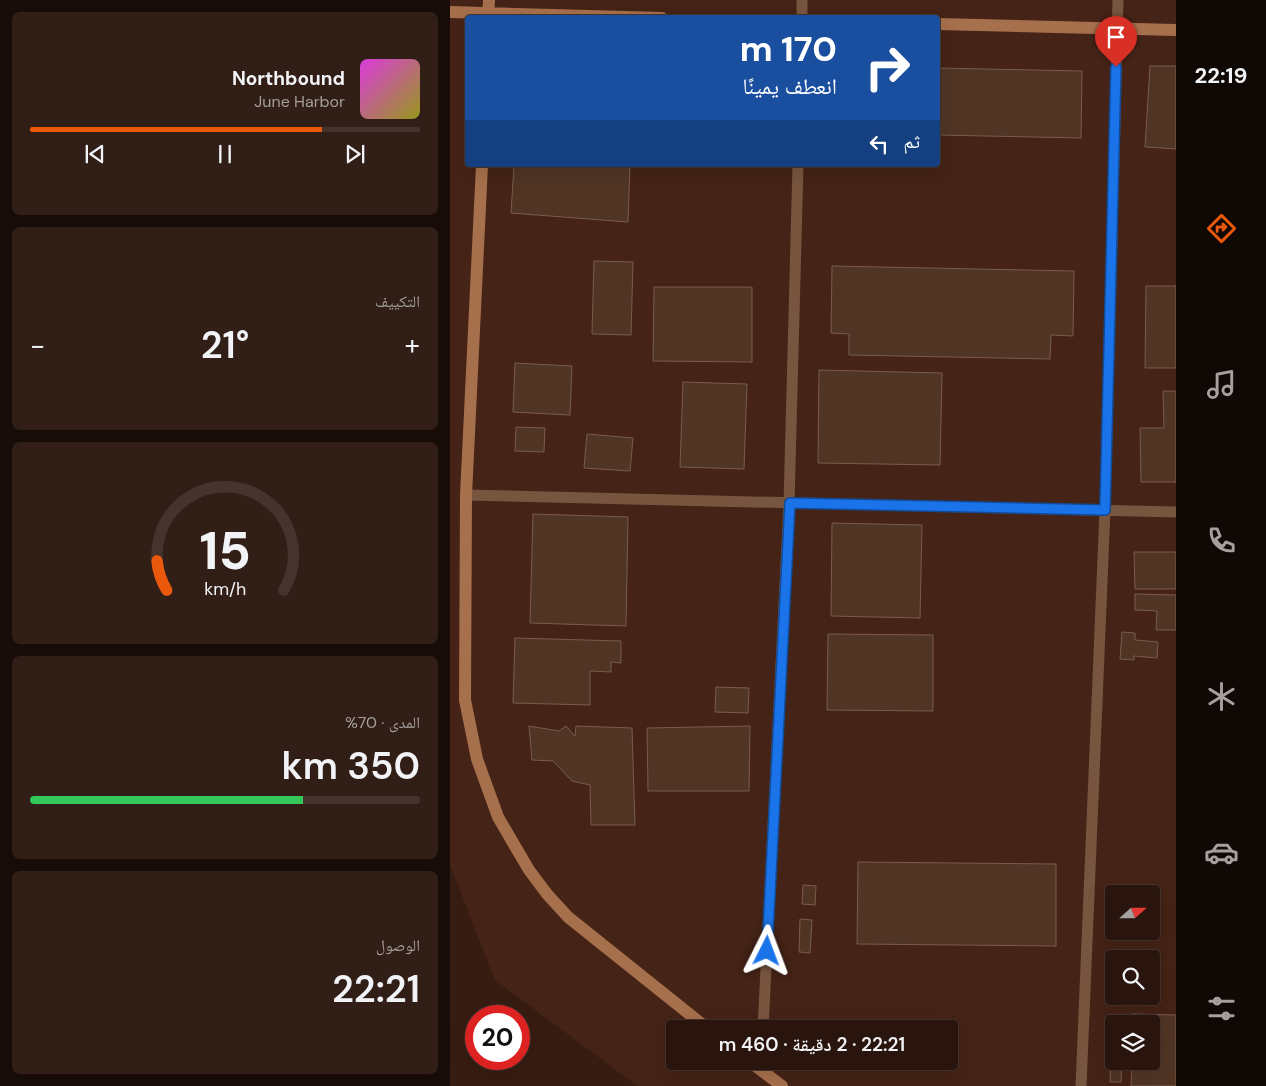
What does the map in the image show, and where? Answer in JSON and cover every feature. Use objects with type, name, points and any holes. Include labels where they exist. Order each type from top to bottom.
[{"type":"street","points":[[450,12],[488,15],[489,0]]},
{"type":"street","points":[[940,24],[1176,30]]},
{"type":"street","points":[[482,167],[466,495],[465,700],[477,760],[498,817],[512,844],[528,870],[547,894],[568,917],[697,1020]]},
{"type":"street","points":[[765,1070],[782,1086]]},
{"type":"lane","points":[[802,0],[802,15]]},
{"type":"lane","points":[[1082,1086],[1105,510],[1118,0]]},
{"type":"lane","points":[[763,1020],[790,503],[798,167]]},
{"type":"lane","points":[[466,495],[1176,512]]},
{"type":"shaded area","points":[[450,0],[1176,0],[1176,1086],[637,1086],[495,980],[450,865]]},
{"type":"building","points":[[1150,66],[1176,66],[1176,149],[1145,147]]},
{"type":"building","points":[[940,68],[1082,71],[1081,138],[940,135]]},
{"type":"building","points":[[514,167],[630,167],[628,222],[511,213]]},
{"type":"building","points":[[594,261],[633,262],[631,335],[592,334]]},
{"type":"building","points":[[832,266],[1074,271],[1073,336],[1051,335],[1050,359],[849,355],[849,334],[831,333]]},
{"type":"building","points":[[1146,286],[1176,286],[1176,368],[1145,368]]},
{"type":"building","points":[[654,287],[752,287],[752,362],[653,361]]},
{"type":"building","points":[[515,363],[572,366],[570,415],[513,412]]},
{"type":"building","points":[[819,370],[942,373],[940,465],[818,463]]},
{"type":"building","points":[[683,382],[747,384],[744,469],[680,467]]},
{"type":"building","points":[[1163,391],[1176,391],[1176,482],[1141,482],[1140,428],[1164,428]]},
{"type":"building","points":[[516,427],[545,428],[544,452],[515,451]]},
{"type":"building","points":[[587,434],[633,438],[630,471],[584,468]]},
{"type":"building","points":[[533,514],[628,517],[626,626],[530,623]]},
{"type":"building","points":[[832,523],[922,525],[920,618],[831,616]]},
{"type":"building","points":[[1134,552],[1176,552],[1176,589],[1135,589]]},
{"type":"building","points":[[1135,594],[1176,595],[1176,630],[1156,630],[1157,611],[1135,610]]},
{"type":"building","points":[[1122,632],[1135,633],[1135,640],[1158,642],[1157,658],[1134,656],[1134,660],[1120,659]]},
{"type":"building","points":[[828,634],[933,635],[933,711],[827,710]]},
{"type":"building","points":[[515,638],[621,641],[621,663],[611,662],[611,672],[590,671],[590,705],[513,703]]},
{"type":"building","points":[[716,687],[749,688],[748,713],[715,712]]},
{"type":"building","points":[[529,726],[559,731],[566,726],[575,736],[576,726],[632,728],[635,825],[591,825],[590,785],[572,781],[553,761],[532,760]]},
{"type":"building","points":[[750,726],[749,791],[648,791],[647,728]]},
{"type":"building","points":[[858,862],[1056,864],[1056,946],[857,944]]},
{"type":"building","points":[[803,885],[816,886],[815,905],[802,904]]},
{"type":"building","points":[[800,919],[812,920],[810,953],[799,952]]},
{"type":"building","points":[[1132,1014],[1176,1015],[1176,1086],[1131,1086],[1132,1070],[1160,1070],[1160,1015]]},
{"type":"building","points":[[1110,1070],[1122,1070],[1121,1082],[1110,1082]]},
{"type":"route","points":[[767,951],[790,503],[1105,510],[1116,67]]}]
